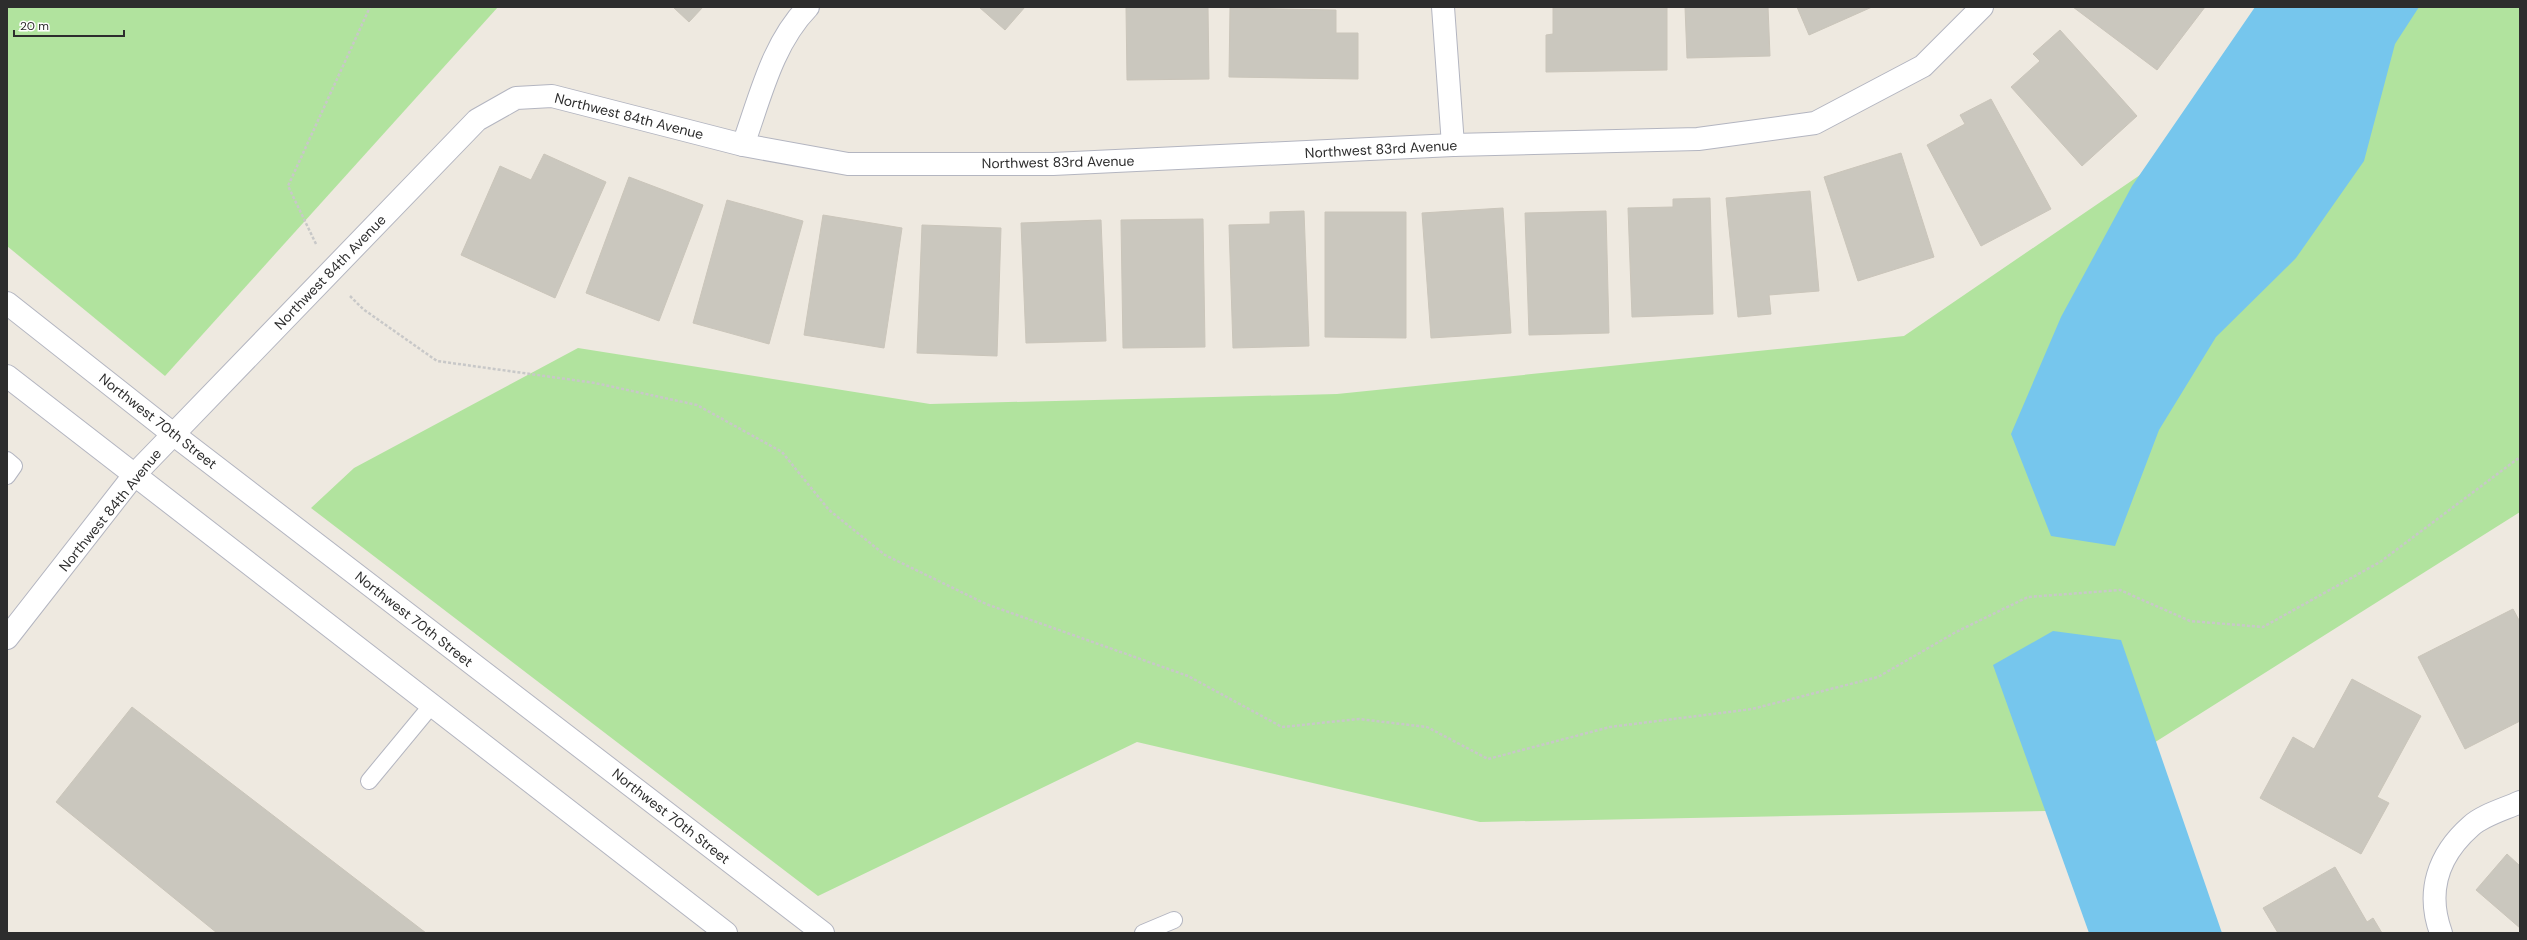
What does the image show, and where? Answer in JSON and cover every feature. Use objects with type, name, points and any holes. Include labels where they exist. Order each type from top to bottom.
[{"type":"street","points":[[743,144],[775,55],[796,19],[808,7]]},
{"type":"street","points":[[1443,7],[1453,145]]},
{"type":"street","name":"Northwest 83rd Avenue","points":[[743,144],[848,164],[1054,164],[1453,145],[1698,139],[1815,123],[1923,66],[1982,7]]},
{"type":"street","name":"Northwest 84th Avenue","points":[[7,638],[135,474],[477,120],[516,98],[552,96],[743,144]]},
{"type":"street","name":"Northwest 70th Street","points":[[7,303],[173,434],[823,933]]},
{"type":"street","points":[[7,376],[135,474],[431,706],[726,933]]},
{"type":"street","points":[[2441,933],[2435,916],[2435,882],[2448,852],[2472,825],[2520,802]]},
{"type":"lane","points":[[7,460],[14,466],[7,476]]},
{"type":"lane","points":[[368,781],[431,706]]},
{"type":"lane","points":[[1143,933],[1174,920]]},
{"type":"path","points":[[370,7],[288,186],[329,273],[363,309],[437,362],[595,383],[697,405],[782,452],[829,510],[885,555],[986,604],[1188,676],[1282,727],[1359,719],[1427,727],[1488,759],[1610,728],[1752,709],[1878,677],[1956,632],[2028,597],[2120,590],[2190,621],[2263,627],[2380,562],[2520,457]]},
{"type":"green space","points":[[7,7],[498,7],[165,376],[7,246]]},
{"type":"green space","points":[[2386,7],[2520,7],[2520,512],[2046,811],[1480,822],[1137,742],[818,896],[311,508],[354,468],[578,348],[930,404],[1337,394],[1904,336]]},
{"type":"water","points":[[2255,7],[2419,7],[2395,44],[2364,161],[2296,258],[2216,337],[2159,430],[2115,546],[2051,536],[2011,434],[2061,317],[2132,186]]},
{"type":"water","points":[[2053,631],[2121,640],[2222,933],[2089,933],[1993,665]]},
{"type":"building","points":[[673,7],[703,7],[689,22]]},
{"type":"building","points":[[979,7],[1025,7],[1005,30]]},
{"type":"building","points":[[1126,7],[1208,7],[1209,79],[1127,80]]},
{"type":"building","points":[[1553,7],[1667,7],[1667,70],[1546,72],[1546,35],[1553,34]]},
{"type":"building","points":[[1685,7],[1768,7],[1770,56],[1687,58]]},
{"type":"building","points":[[1797,7],[1872,7],[1809,35]]},
{"type":"building","points":[[2073,7],[2205,7],[2157,70]]},
{"type":"building","points":[[1230,8],[1336,10],[1336,33],[1358,33],[1358,79],[1229,77]]},
{"type":"building","points":[[2060,30],[2137,116],[2082,166],[2011,87],[2040,61],[2033,54]]},
{"type":"building","points":[[1991,99],[2051,209],[1981,246],[1927,145],[1965,124],[1960,115]]},
{"type":"building","points":[[1901,153],[1934,257],[1858,281],[1824,177]]},
{"type":"building","points":[[544,154],[606,182],[555,298],[461,255],[500,166],[531,180]]},
{"type":"building","points":[[629,177],[703,205],[659,321],[586,293]]},
{"type":"building","points":[[1810,191],[1819,291],[1769,295],[1771,314],[1738,317],[1726,198]]},
{"type":"building","points":[[1710,198],[1713,314],[1632,317],[1628,208],[1673,207],[1673,199]]},
{"type":"building","points":[[727,200],[803,221],[769,344],[693,323]]},
{"type":"building","points":[[1503,208],[1511,333],[1431,338],[1422,213]]},
{"type":"building","points":[[1304,211],[1309,346],[1233,348],[1229,225],[1270,224],[1270,212]]},
{"type":"building","points":[[1606,211],[1609,333],[1529,335],[1525,213]]},
{"type":"building","points":[[1325,212],[1406,212],[1406,338],[1325,337]]},
{"type":"building","points":[[823,215],[902,228],[884,348],[804,335]]},
{"type":"building","points":[[1203,219],[1205,347],[1123,348],[1121,220]]},
{"type":"building","points":[[1101,220],[1106,341],[1026,343],[1021,223]]},
{"type":"building","points":[[922,225],[1001,228],[997,356],[917,353]]},
{"type":"building","points":[[2513,609],[2520,622],[2520,721],[2465,749],[2418,657]]},
{"type":"building","points":[[2352,679],[2421,716],[2377,797],[2389,803],[2361,854],[2260,798],[2293,737],[2314,749]]},
{"type":"building","points":[[132,707],[426,933],[217,933],[56,802]]},
{"type":"building","points":[[2507,854],[2520,866],[2520,928],[2476,890]]},
{"type":"building","points":[[2335,867],[2367,922],[2373,918],[2382,933],[2278,933],[2263,908]]}]
